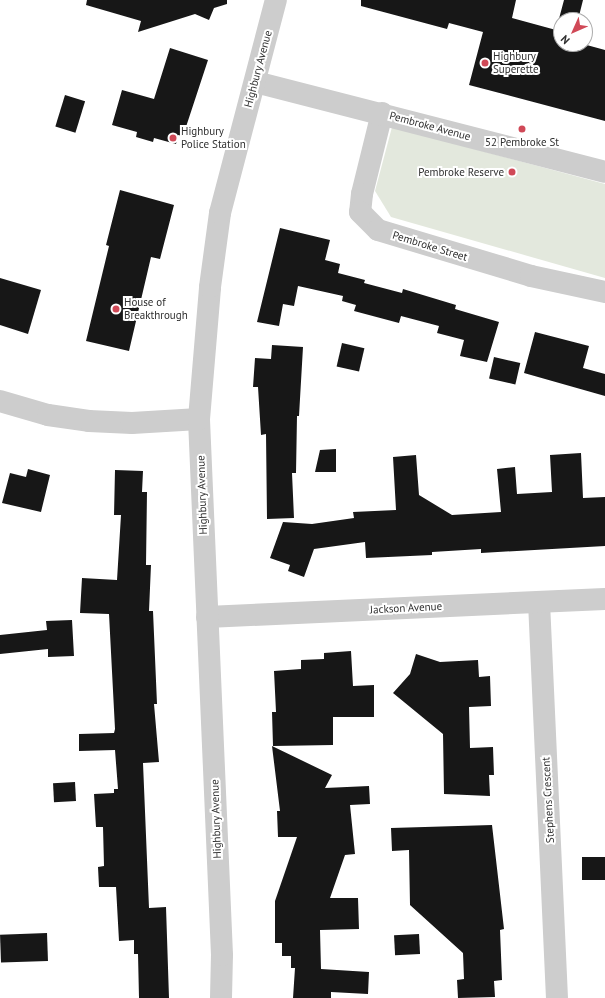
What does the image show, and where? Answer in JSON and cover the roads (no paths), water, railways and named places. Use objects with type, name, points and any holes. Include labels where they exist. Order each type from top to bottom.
[{"type":"street","name":"Highbury Avenue","points":[[221,998],[222,955],[199,419],[210,287],[220,213],[276,0]]},
{"type":"street","name":"Pembroke Avenue","points":[[255,82],[382,113],[605,172]]},
{"type":"street","name":"Pembroke Street","points":[[382,113],[362,194],[360,212],[378,230],[531,276],[605,292]]},
{"type":"street","points":[[0,401],[48,414],[89,421],[132,423],[199,419]]},
{"type":"street","name":"Jackson Avenue","points":[[207,616],[605,599]]},
{"type":"street","name":"Stephens Crescent","points":[[539,602],[557,998]]},
{"type":"place","name":"Highbury Superette","points":[[485,63]]},
{"type":"place","name":"52 Pembroke St","points":[[522,129]]},
{"type":"place","name":"Highbury Police Station","points":[[173,138]]},
{"type":"place","name":"Pembroke Reserve","points":[[512,172]]},
{"type":"place","name":"House of Breakthrough","points":[[116,309]]}]
